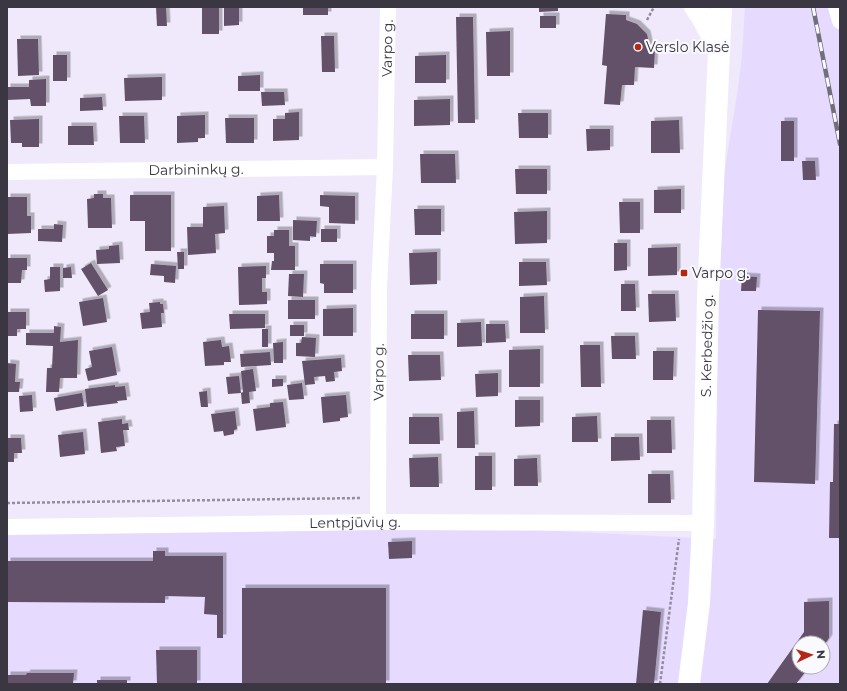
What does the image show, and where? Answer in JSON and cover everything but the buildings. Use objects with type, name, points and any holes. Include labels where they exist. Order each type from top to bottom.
[{"type":"main road","points":[[695,7],[703,18],[720,51]]},
{"type":"main road","name":"S. Kerbedžio g.","points":[[689,684],[699,603],[703,523],[708,296],[722,7]]},
{"type":"street","name":"Varpo g.","points":[[378,522],[380,288],[385,167],[388,7]]},
{"type":"street","points":[[836,7],[840,20]]},
{"type":"street","name":"Darbininkų g.","points":[[7,172],[385,167]]},
{"type":"street","name":"Lentpjūvių g.","points":[[7,527],[378,522],[703,523]]},
{"type":"path","points":[[647,20],[654,7]]},
{"type":"path","points":[[7,504],[378,498]]},
{"type":"path","points":[[660,684],[681,523]]},
{"type":"shaded area","points":[[745,7],[840,7],[840,684],[7,684],[7,527],[378,522],[716,539],[718,323],[724,174],[738,88]]},
{"type":"railway","points":[[813,7],[840,144]]},
{"type":"place","name":"Verslo Klasė","points":[[638,47]]},
{"type":"place","name":"Varpo g.","points":[[684,273]]}]
